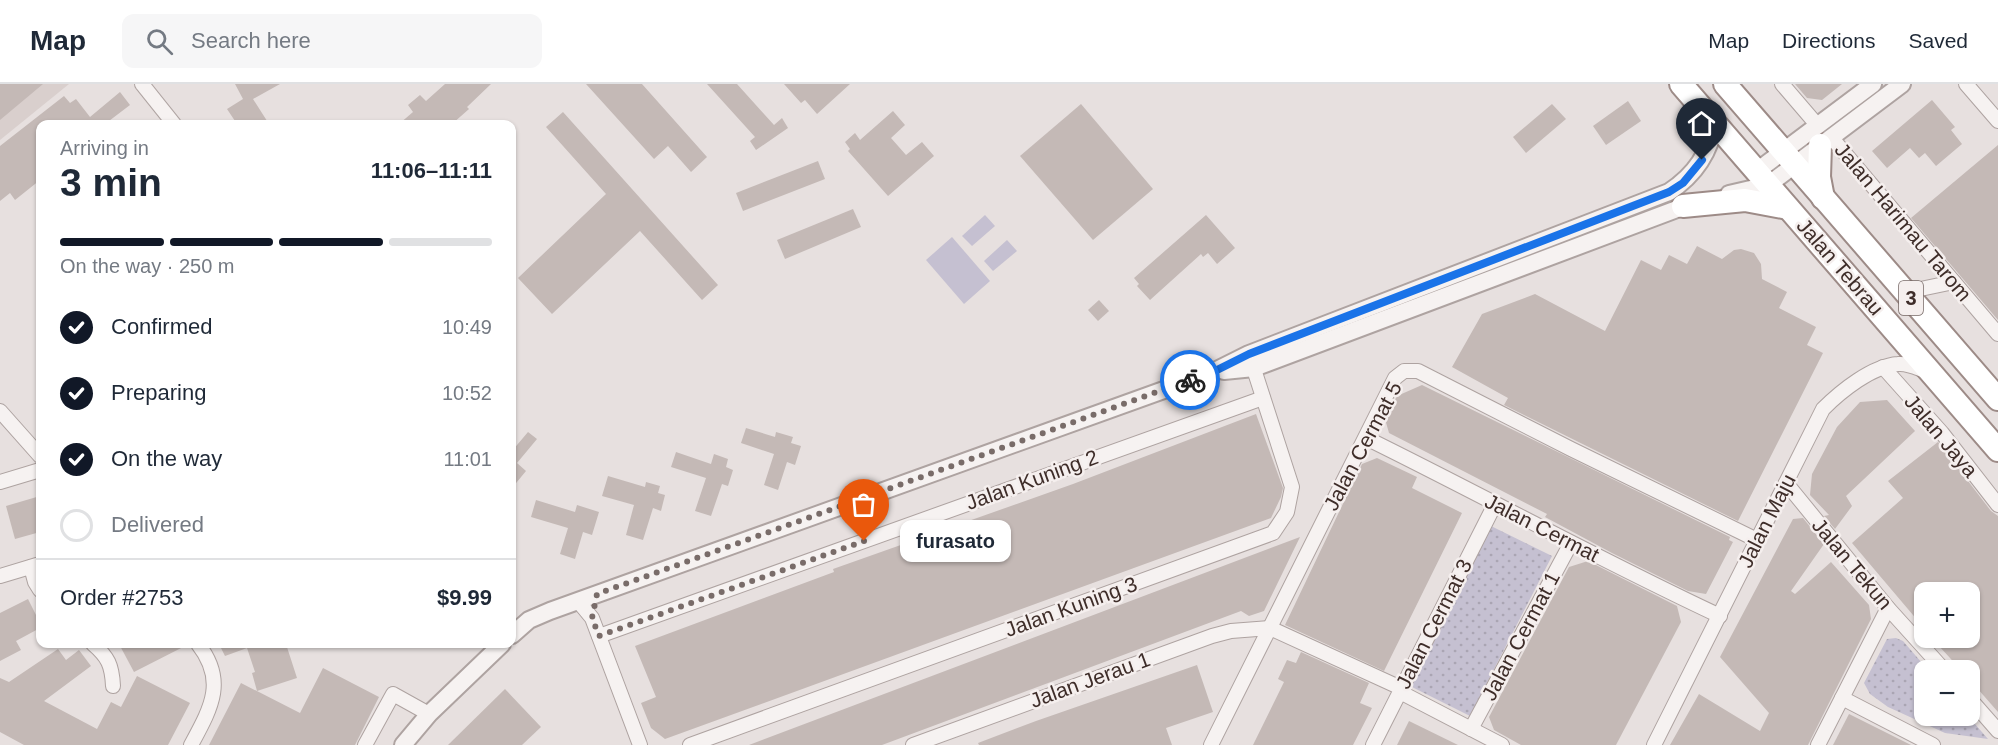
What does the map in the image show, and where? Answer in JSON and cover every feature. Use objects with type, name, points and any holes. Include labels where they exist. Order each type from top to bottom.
[{"type":"highway","name":"Jalan Tebrau","points":[[1681,84],[1998,450]]},
{"type":"highway","name":"Jalan Tebrau","points":[[1725,84],[1998,399]]},
{"type":"highway","points":[[1823,136],[1819,177],[1823,198]]},
{"type":"highway","points":[[1683,206],[1745,200],[1788,208]]},
{"type":"street","points":[[142,84],[171,120]]},
{"type":"street","name":"Jalan Harimau Tarom","points":[[1782,84],[1823,136],[1998,334]]},
{"type":"street","points":[[1823,136],[1873,84]]},
{"type":"street","points":[[516,631],[529,620],[597,594],[1762,178],[1902,84]]},
{"type":"street","points":[[1966,84],[1998,122]]},
{"type":"street","points":[[1251,361],[1669,192],[1683,183],[1702,160],[1712,137],[1715,122]]},
{"type":"street","points":[[1906,292],[1954,282]]},
{"type":"street","name":"Jalan Kuning 3","points":[[690,745],[1273,533],[1287,512],[1292,487],[1251,361]]},
{"type":"street","name":"Jalan Maju","points":[[1654,745],[1823,409],[1838,394],[1883,367],[1898,364],[1909,365],[1933,374]]},
{"type":"street","name":"Jalan Jaya","points":[[1883,367],[1942,433],[1998,505]]},
{"type":"street","name":"Jalan Cermat 5","points":[[1211,745],[1395,378],[1404,371],[1418,370],[1571,449],[1757,540]]},
{"type":"street","name":"Jalan Kuning 2","points":[[599,636],[1263,398]]},
{"type":"street","points":[[0,411],[36,452]]},
{"type":"street","name":"Jalan Cermat","points":[[1365,438],[1635,577],[1720,616]]},
{"type":"street","points":[[0,482],[36,471]]},
{"type":"street","name":"Jalan Tekun","points":[[1786,483],[1888,608],[1935,660]]},
{"type":"street","name":"Jalan Cermat 3","points":[[1373,745],[1495,504]]},
{"type":"street","name":"Jalan Cermat 1","points":[[1471,729],[1571,543]]},
{"type":"street","points":[[0,576],[36,566],[36,584]]},
{"type":"street","points":[[592,618],[597,594]]},
{"type":"street","points":[[578,601],[592,618],[640,745]]},
{"type":"street","points":[[1818,745],[1888,608]]},
{"type":"street","points":[[1270,628],[1401,690],[1502,745]]},
{"type":"street","name":"Jalan Jerau 1","points":[[913,745],[1212,636],[1231,631],[1270,628]]},
{"type":"street","points":[[98,648],[112,667],[113,686]]},
{"type":"street","points":[[191,745],[208,712],[215,681],[211,665],[200,648]]},
{"type":"street","points":[[403,745],[429,714],[498,648]]},
{"type":"street","points":[[365,745],[393,694],[429,714]]},
{"type":"street","points":[[1842,698],[1933,745]]},
{"type":"street","points":[[1980,710],[1998,731]]},
{"type":"shaded area","points":[[0,84],[69,84],[0,140]]},
{"type":"shaded area","points":[[985,215],[995,226],[972,246],[962,236]]},
{"type":"shaded area","points":[[952,237],[990,281],[964,304],[926,260]]},
{"type":"shaded area","points":[[1007,240],[1017,251],[993,271],[984,261]]},
{"type":"shaded area","points":[[1491,526],[1552,556],[1470,716],[1410,686]]},
{"type":"shaded area","points":[[1896,638],[1903,641],[1919,660],[1914,660],[1914,719],[1888,707],[1870,694],[1864,683],[1887,639]]},
{"type":"shaded area","points":[[1930,726],[1977,726],[1988,739],[1945,733]]},
{"type":"building","points":[[0,84],[43,84],[0,120]]},
{"type":"building","points":[[235,84],[280,84],[253,99],[266,120],[234,120],[227,109],[243,99]]},
{"type":"building","points":[[445,84],[491,84],[457,120],[404,120],[413,112],[408,105],[420,95],[426,101]]},
{"type":"building","points":[[586,84],[642,84],[707,157],[691,172],[668,146],[654,159]]},
{"type":"building","points":[[707,84],[737,84],[774,125],[782,118],[788,128],[756,150],[750,141],[755,137]]},
{"type":"building","points":[[784,84],[850,84],[817,114],[805,100],[801,103]]},
{"type":"building","points":[[1795,84],[1842,84],[1822,100],[1807,98]]},
{"type":"building","points":[[120,92],[130,105],[110,120],[36,120],[36,183],[15,200],[10,193],[0,201],[0,146],[64,96],[70,103],[76,99],[90,117]]},
{"type":"building","points":[[1932,100],[1955,127],[1951,130],[1962,144],[1936,166],[1925,153],[1919,158],[1910,148],[1887,168],[1872,151]]},
{"type":"building","points":[[1628,101],[1641,121],[1606,145],[1593,126]]},
{"type":"building","points":[[1081,104],[1153,189],[1093,240],[1020,156]]},
{"type":"building","points":[[1552,104],[1566,119],[1526,153],[1513,137]]},
{"type":"building","points":[[893,111],[905,125],[891,138],[906,155],[922,142],[934,156],[888,196],[848,151],[850,149],[845,142],[855,133],[860,140]]},
{"type":"building","points":[[563,112],[718,285],[702,300],[640,231],[552,314],[518,278],[606,194],[546,127]]},
{"type":"building","points":[[1998,145],[1998,320],[1911,218]]},
{"type":"building","points":[[818,161],[825,179],[743,211],[736,193]]},
{"type":"building","points":[[853,209],[861,227],[785,259],[777,240]]},
{"type":"building","points":[[1206,215],[1235,248],[1217,264],[1208,253],[1203,257],[1201,254],[1150,300],[1137,286],[1139,284],[1134,278]]},
{"type":"building","points":[[1697,246],[1722,259],[1734,250],[1741,249],[1754,253],[1761,264],[1762,279],[1787,292],[1779,308],[1816,327],[1807,345],[1823,353],[1738,521],[1504,405],[1508,398],[1452,367],[1482,314],[1535,294],[1605,331],[1641,260],[1661,270],[1669,255],[1687,264]]},
{"type":"building","points":[[1099,300],[1109,311],[1098,321],[1088,310]]},
{"type":"building","points":[[1422,385],[1730,537],[1729,540],[1733,542],[1706,594],[1688,591],[1612,553],[1545,517],[1547,514],[1389,433],[1385,419],[1397,396]]},
{"type":"building","points":[[1887,400],[1915,431],[1846,496],[1852,506],[1835,529],[1824,516],[1829,515],[1810,495],[1812,474],[1837,427],[1860,402]]},
{"type":"building","points":[[1256,414],[1283,488],[1271,518],[665,739],[651,728],[641,703],[656,697],[635,646],[834,572],[833,569],[1073,484]]},
{"type":"building","points":[[746,428],[775,437],[776,432],[793,437],[791,443],[801,446],[795,465],[787,462],[778,490],[764,485],[774,454],[741,443]]},
{"type":"building","points":[[528,432],[537,439],[517,463],[526,471],[516,483],[516,446]]},
{"type":"building","points":[[1938,442],[1991,511],[1998,516],[1998,712],[1980,691],[1980,660],[1952,660],[1941,648],[1980,648],[1980,582],[1914,582],[1914,616],[1852,543],[1903,498],[1888,481]]},
{"type":"building","points":[[676,452],[711,464],[714,454],[728,459],[726,467],[733,470],[728,486],[722,484],[711,516],[695,511],[706,478],[671,467]]},
{"type":"building","points":[[1377,458],[1417,477],[1412,488],[1462,513],[1384,671],[1285,625],[1362,464]]},
{"type":"building","points":[[608,476],[645,487],[646,482],[660,486],[658,493],[665,495],[661,511],[653,508],[643,540],[626,535],[634,505],[602,496]]},
{"type":"building","points":[[36,497],[36,533],[15,539],[6,506]]},
{"type":"building","points":[[536,500],[575,512],[577,505],[599,512],[592,535],[583,532],[575,559],[560,554],[568,528],[531,517]]},
{"type":"building","points":[[1803,518],[1824,544],[1791,591],[1795,594],[1831,562],[1869,605],[1871,619],[1808,745],[1670,745],[1699,694],[1760,731],[1769,713],[1720,657],[1793,519]]},
{"type":"building","points":[[1300,537],[1264,611],[1249,616],[1241,611],[882,745],[749,745]]},
{"type":"building","points":[[1588,561],[1677,606],[1681,622],[1616,745],[1521,745],[1494,730],[1489,717],[1569,567]]},
{"type":"building","points":[[28,599],[36,615],[36,630],[16,641],[21,650],[0,661],[0,613]]},
{"type":"building","points":[[121,648],[181,648],[134,672]]},
{"type":"building","points":[[221,648],[247,648],[225,656]]},
{"type":"building","points":[[247,648],[287,648],[297,678],[257,691],[252,673],[255,672]]},
{"type":"building","points":[[58,649],[66,660],[79,650],[91,666],[44,701],[97,729],[111,702],[121,707],[137,676],[190,703],[168,745],[24,745],[0,732],[0,678],[9,682]]},
{"type":"building","points":[[1301,652],[1369,683],[1360,703],[1372,708],[1353,745],[1253,745],[1284,682],[1278,679],[1287,660],[1296,663]]},
{"type":"building","points":[[1197,665],[1213,712],[1166,728],[1172,745],[979,745],[978,743],[1036,721]]},
{"type":"building","points":[[323,668],[379,697],[355,745],[209,745],[241,683],[300,713]]},
{"type":"building","points":[[505,689],[541,727],[522,745],[448,745]]},
{"type":"building","points":[[1849,714],[1911,745],[1833,745]]},
{"type":"building","points":[[1409,721],[1458,745],[1397,745]]},
{"type":"way so far","points":[[864,541],[599,636],[592,618],[597,594],[1190,380]]},
{"type":"place","name":"furasato","points":[[864,541]]},
{"type":"route","points":[[1190,380],[1211,373],[1249,354],[1669,192],[1683,183],[1702,160]]}]
